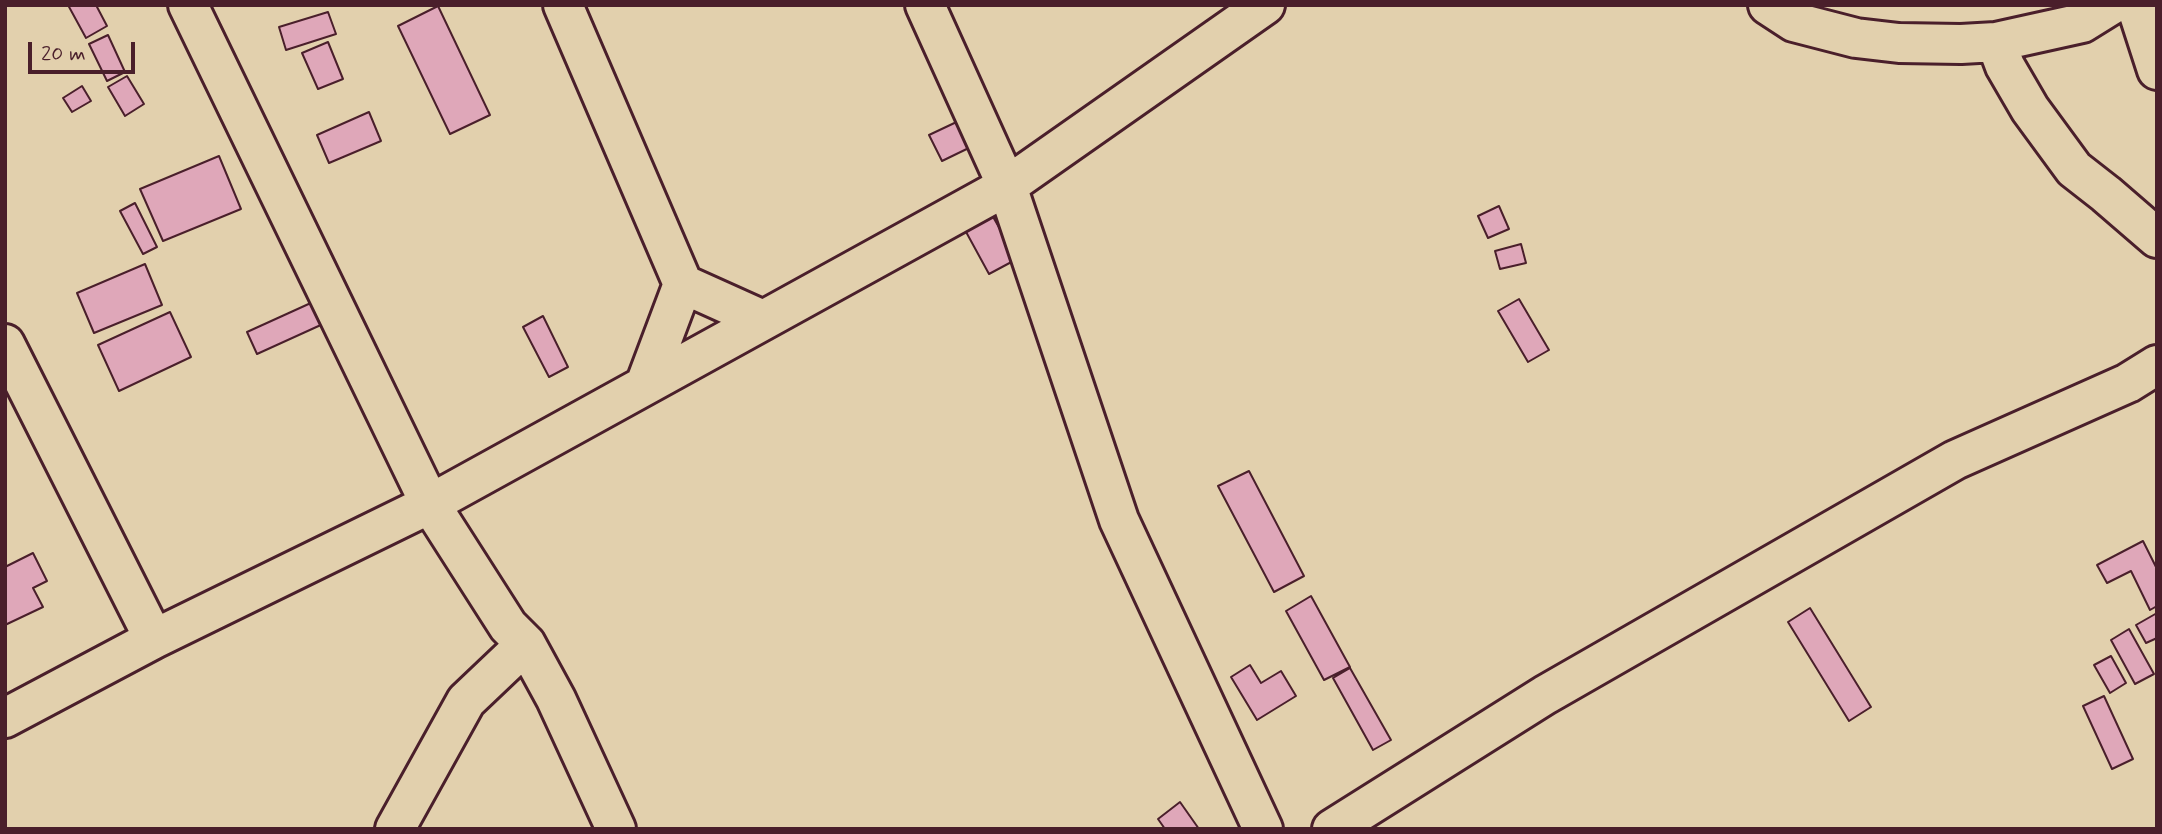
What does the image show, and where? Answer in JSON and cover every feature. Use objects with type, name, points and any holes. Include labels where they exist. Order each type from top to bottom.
[{"type":"street","points":[[188,5],[430,504],[508,626],[526,644],[556,699],[616,829]]},
{"type":"street","points":[[563,5],[682,284],[763,320]]},
{"type":"street","points":[[925,5],[1007,186],[1119,520],[1263,829]]},
{"type":"street","points":[[5,718],[154,639],[430,504],[1007,186],[1265,5]]},
{"type":"street","points":[[1768,5],[1794,22],[1856,37],[1899,43],[1996,42],[2082,23],[2111,5]]},
{"type":"street","points":[[2136,5],[2157,70]]},
{"type":"street","points":[[1996,42],[2005,66],[2030,109],[2074,169],[2157,238]]},
{"type":"street","points":[[645,386],[682,284]]},
{"type":"street","points":[[5,344],[154,639]]},
{"type":"street","points":[[1332,829],[1545,695],[1955,460],[2128,383],[2157,365]]},
{"type":"street","points":[[395,829],[466,701],[526,644]]},
{"type":"building","points":[[68,5],[96,5],[107,26],[86,38]]},
{"type":"building","points":[[438,6],[490,115],[450,134],[398,26]]},
{"type":"building","points":[[328,12],[336,34],[286,50],[279,27]]},
{"type":"building","points":[[108,35],[125,72],[107,81],[89,44]]},
{"type":"building","points":[[328,42],[343,79],[318,89],[302,53]]},
{"type":"building","points":[[127,76],[144,104],[125,116],[108,87]]},
{"type":"building","points":[[82,86],[91,101],[72,112],[63,98]]},
{"type":"building","points":[[369,112],[381,141],[329,163],[317,135]]},
{"type":"building","points":[[965,118],[977,144],[942,161],[929,135]]},
{"type":"building","points":[[219,156],[241,209],[163,241],[140,189]]},
{"type":"building","points":[[135,203],[157,247],[143,254],[120,211]]},
{"type":"building","points":[[1499,206],[1509,229],[1488,238],[1478,216]]},
{"type":"building","points":[[992,215],[1017,259],[989,274],[965,230]]},
{"type":"building","points":[[1521,244],[1526,263],[1500,269],[1495,251]]},
{"type":"building","points":[[145,264],[162,305],[94,333],[77,293]]},
{"type":"building","points":[[1519,299],[1549,350],[1528,362],[1498,311]]},
{"type":"building","points":[[313,302],[323,324],[257,354],[247,332]]},
{"type":"building","points":[[170,312],[191,357],[119,391],[98,345]]},
{"type":"building","points":[[543,316],[568,367],[549,377],[523,327]]},
{"type":"building","points":[[1249,471],[1304,576],[1274,592],[1218,486]]},
{"type":"building","points":[[2143,541],[2157,569],[2157,606],[2150,610],[2131,571],[2107,583],[2097,565]]},
{"type":"building","points":[[33,553],[47,581],[33,588],[43,607],[5,625],[5,567]]},
{"type":"building","points":[[1311,596],[1350,667],[1324,680],[1286,611]]},
{"type":"building","points":[[1810,608],[1871,707],[1849,721],[1788,622]]},
{"type":"building","points":[[2157,613],[2157,638],[2146,643],[2136,625]]},
{"type":"building","points":[[2129,629],[2154,674],[2135,684],[2111,640]]},
{"type":"building","points":[[2111,656],[2126,683],[2110,693],[2094,665]]},
{"type":"building","points":[[1250,665],[1261,683],[1281,671],[1296,696],[1257,720],[1231,677]]},
{"type":"building","points":[[1350,668],[1391,740],[1373,750],[1333,678]]},
{"type":"building","points":[[2104,696],[2133,759],[2112,769],[2083,706]]},
{"type":"building","points":[[1180,802],[1199,829],[1165,829],[1158,819]]}]
